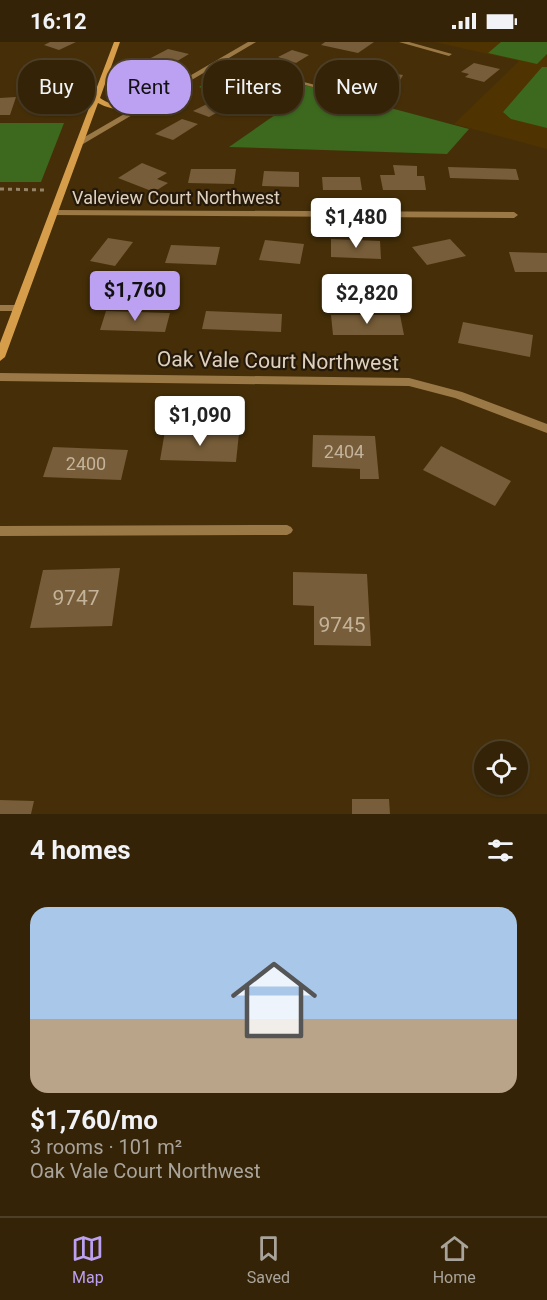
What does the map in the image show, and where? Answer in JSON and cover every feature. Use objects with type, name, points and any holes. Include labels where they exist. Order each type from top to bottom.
[{"type":"main road","points":[[0,357],[117,42]]},
{"type":"main road","points":[[96,98],[107,104]]},
{"type":"street","points":[[223,60],[254,42]]},
{"type":"street","points":[[80,142],[128,114]]},
{"type":"street","name":"Valeview Court Northwest","points":[[52,213],[514,215]]},
{"type":"street","points":[[0,308],[18,308]]},
{"type":"street","name":"Oak Vale Court Northwest","points":[[0,377],[409,382],[458,395],[547,429]]},
{"type":"lane","points":[[402,42],[449,54]]},
{"type":"lane","points":[[0,531],[287,530]]},
{"type":"path","points":[[0,189],[61,190]]},
{"type":"shaded area","points":[[435,42],[547,42],[547,149],[454,124],[519,61]]},
{"type":"green space","points":[[501,42],[547,42],[547,54],[537,64],[488,53]]},
{"type":"green space","points":[[542,67],[547,67],[547,128],[511,119],[503,112]]},
{"type":"green space","points":[[303,85],[315,88],[315,114],[399,114],[399,110],[469,129],[447,154],[229,147],[275,115],[272,114],[303,114]]},
{"type":"green space","points":[[0,123],[64,123],[41,182],[0,182]]},
{"type":"building","points":[[50,42],[76,42],[59,50],[44,45]]},
{"type":"building","points":[[325,42],[374,42],[358,53],[321,45]]},
{"type":"building","points":[[168,49],[189,54],[179,60],[147,60]]},
{"type":"building","points":[[292,50],[309,55],[301,60],[287,60],[278,57]]},
{"type":"building","points":[[474,63],[500,69],[484,82],[465,77],[469,74],[461,72]]},
{"type":"building","points":[[16,97],[10,115],[0,115],[0,98]]},
{"type":"building","points":[[203,106],[203,114],[214,114],[209,117],[193,111]]},
{"type":"building","points":[[182,119],[198,124],[173,140],[155,134]]},
{"type":"building","points":[[142,163],[167,173],[157,179],[168,183],[154,192],[118,178]]},
{"type":"building","points":[[393,165],[417,166],[417,176],[424,176],[426,190],[383,190],[380,175],[395,175]]},
{"type":"building","points":[[448,167],[516,169],[519,180],[450,178]]},
{"type":"building","points":[[191,169],[236,169],[234,184],[188,183]]},
{"type":"building","points":[[264,171],[299,172],[299,187],[262,186]]},
{"type":"building","points":[[322,177],[360,177],[362,190],[323,190]]},
{"type":"building","points":[[108,238],[133,242],[115,266],[90,261]]},
{"type":"building","points":[[331,239],[380,241],[381,259],[331,257]]},
{"type":"building","points":[[450,239],[466,256],[427,265],[412,247]]},
{"type":"building","points":[[265,240],[304,244],[300,264],[259,260]]},
{"type":"building","points":[[171,245],[220,247],[216,265],[165,263]]},
{"type":"building","points":[[509,252],[547,253],[547,272],[515,272]]},
{"type":"building","points":[[106,311],[170,313],[165,332],[100,330]]},
{"type":"building","points":[[206,311],[282,314],[281,332],[202,329]]},
{"type":"building","points":[[331,315],[400,315],[404,335],[333,335]]},
{"type":"building","points":[[463,322],[533,335],[530,357],[458,343]]},
{"type":"building","points":[[165,431],[239,433],[236,462],[160,460]]},
{"type":"building","points":[[313,435],[375,436],[379,479],[360,479],[360,469],[312,467]]},
{"type":"building","points":[[441,446],[511,481],[495,506],[423,470]]},
{"type":"building","points":[[53,447],[128,450],[121,480],[43,477]]},
{"type":"building","points":[[120,568],[112,626],[30,628],[43,570]]},
{"type":"building","points":[[293,572],[367,574],[371,646],[314,645],[314,606],[293,605]]},
{"type":"building","points":[[352,799],[389,799],[390,814],[352,814]]},
{"type":"building","points":[[0,800],[34,801],[31,814],[0,814]]}]
